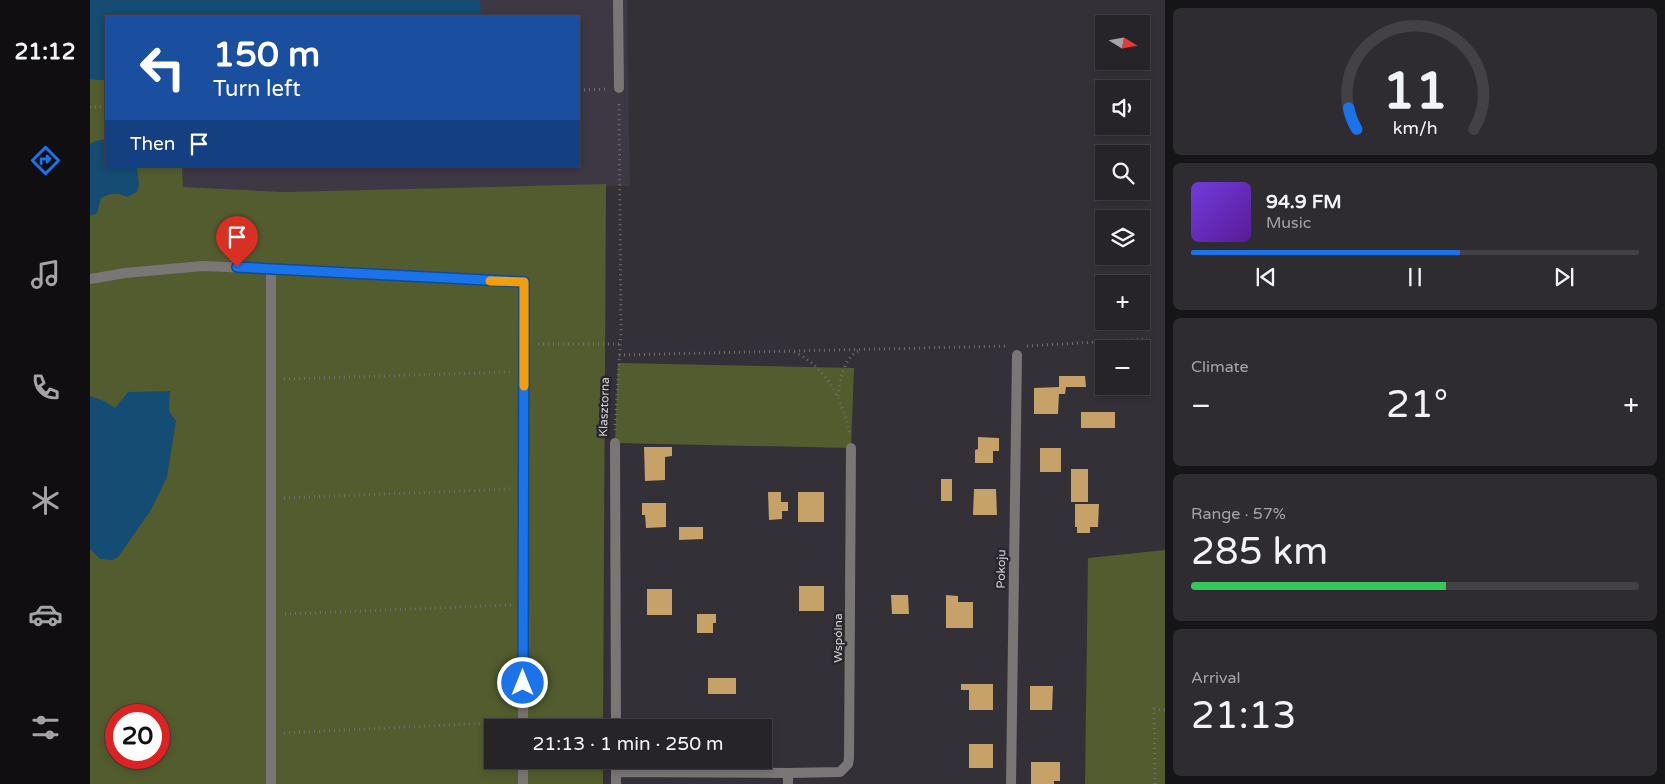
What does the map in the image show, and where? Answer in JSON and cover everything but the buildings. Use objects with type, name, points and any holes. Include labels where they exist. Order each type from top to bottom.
[{"type":"street","points":[[618,0],[619,88]]},
{"type":"street","points":[[90,279],[125,273],[202,266],[524,282],[523,719]]},
{"type":"street","points":[[271,784],[272,269]]},
{"type":"street","name":"Pokoju","points":[[1011,784],[1017,350]]},
{"type":"street","name":"Klasztorna","points":[[614,443],[616,719]]},
{"type":"street","name":"Wspólna","points":[[616,772],[835,773],[845,768],[848,764],[851,448]]},
{"type":"street","points":[[523,769],[523,784]]},
{"type":"street","points":[[616,772],[616,784]]},
{"type":"street","points":[[788,773],[788,784]]},
{"type":"path","points":[[580,90],[619,88]]},
{"type":"path","name":"Klasztorna","points":[[614,443],[621,331],[619,88]]},
{"type":"path","points":[[90,106],[105,107]]},
{"type":"path","points":[[619,355],[983,346],[1017,350],[1147,339]]},
{"type":"path","points":[[524,344],[620,344]]},
{"type":"path","points":[[838,396],[848,361],[852,354],[859,350]]},
{"type":"path","points":[[791,351],[812,362],[828,380],[838,396],[848,428],[851,448]]},
{"type":"path","points":[[271,380],[524,372]]},
{"type":"path","points":[[271,498],[523,488]]},
{"type":"path","points":[[271,615],[523,604]]},
{"type":"path","points":[[1155,784],[1154,709],[1165,710]]},
{"type":"path","points":[[271,733],[484,726]]},
{"type":"shaded area","points":[[90,0],[627,0],[630,186],[284,192],[183,187],[182,167],[580,167],[580,15],[105,15],[105,86],[90,86]]},
{"type":"green space","points":[[90,79],[105,80],[105,167],[182,167],[183,187],[284,192],[606,184],[603,719],[484,719],[484,769],[603,769],[603,784],[90,784]]},
{"type":"green space","points":[[618,363],[854,368],[851,448],[615,443]]},
{"type":"green space","points":[[1165,550],[1165,784],[1085,784],[1088,558]]},
{"type":"water","points":[[90,0],[480,0],[481,15],[105,15],[105,80],[90,79]]},
{"type":"water","points":[[105,139],[105,167],[137,167],[139,185],[137,192],[127,197],[114,194],[101,198],[97,213],[90,216],[90,144]]},
{"type":"water","points":[[170,391],[169,411],[176,421],[167,477],[151,510],[118,557],[113,560],[100,559],[90,549],[90,396],[104,401],[115,408],[128,392]]},
{"type":"slow traffic","points":[[490,281],[524,282],[524,386]]},
{"type":"route","points":[[237,267],[524,282],[523,683]]}]
